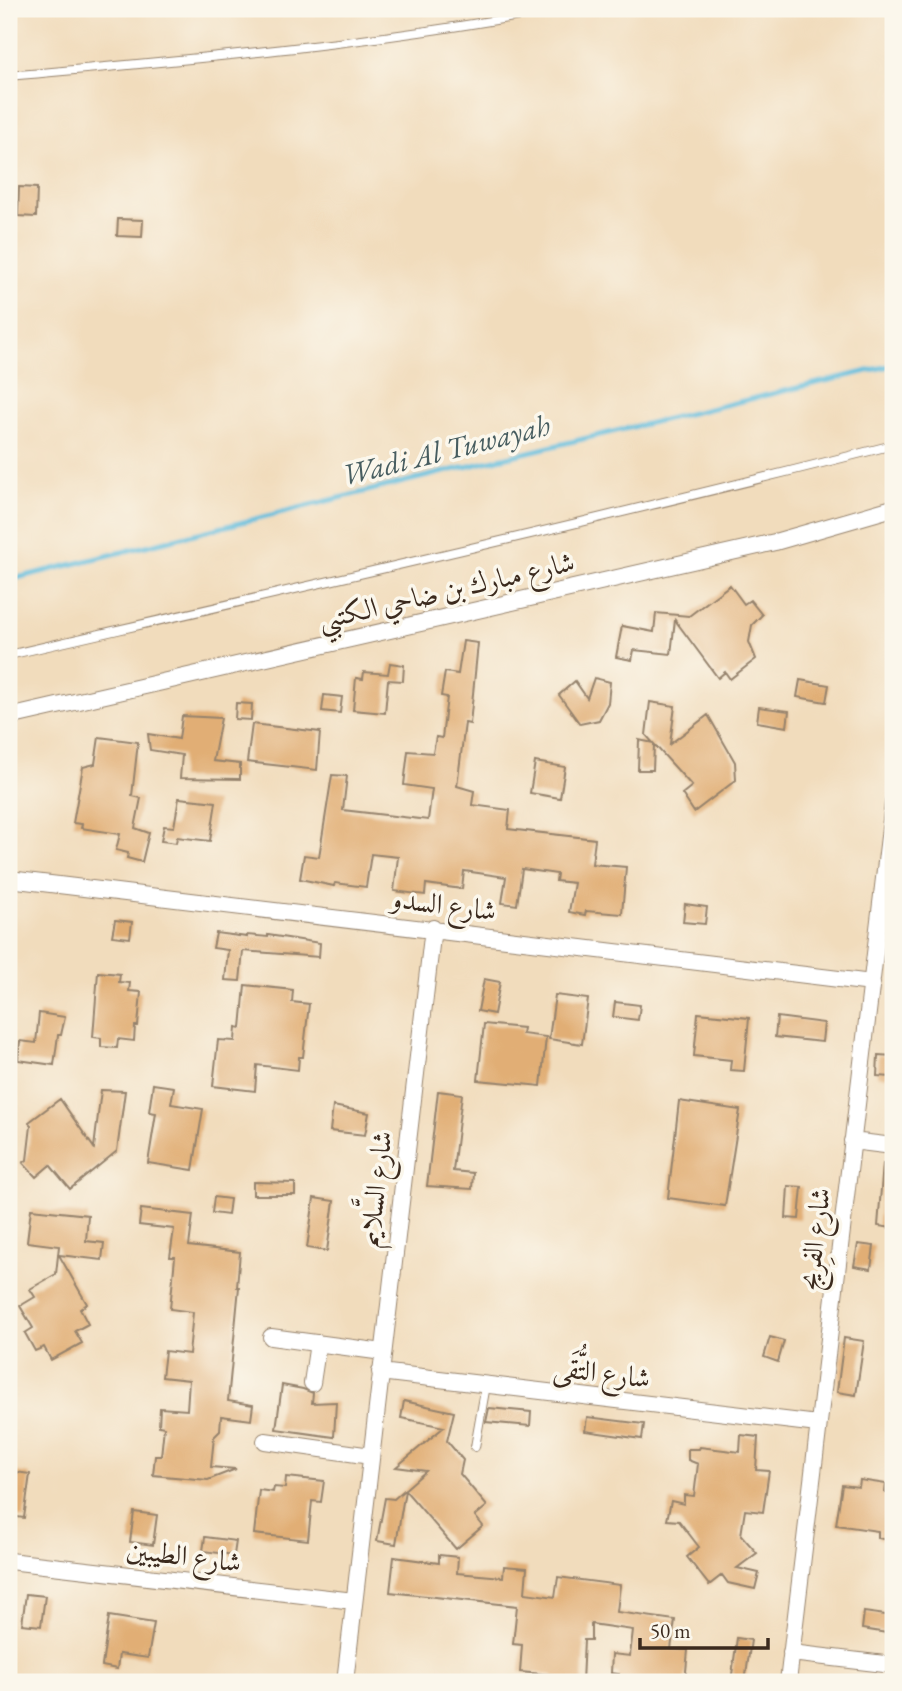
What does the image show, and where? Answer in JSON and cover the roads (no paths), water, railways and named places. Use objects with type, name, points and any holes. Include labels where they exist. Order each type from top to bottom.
[{"type":"street","name":"شارع مبارك بن ضاحي الكتبي","points":[[9,717],[775,542],[893,508]]},
{"type":"street","name":"شارع الفِريج","points":[[788,1682],[893,803]]},
{"type":"street","name":"شارع السدو","points":[[9,879],[872,983]]},
{"type":"street","name":"شارع السَّلايم","points":[[345,1682],[433,928]]},
{"type":"street","points":[[852,1141],[893,1146]]},
{"type":"street","points":[[271,1337],[383,1352]]},
{"type":"street","points":[[312,1383],[318,1343]]},
{"type":"street","name":"شارع التُّقَى","points":[[380,1372],[818,1424]]},
{"type":"street","points":[[265,1441],[371,1456]]},
{"type":"street","name":"شارع الطيبين","points":[[9,1561],[354,1601]]},
{"type":"street","points":[[792,1653],[893,1665]]},
{"type":"lane","points":[[9,76],[384,38],[557,9]]},
{"type":"lane","points":[[9,655],[681,499],[893,444]]},
{"type":"lane","points":[[475,1447],[486,1385]]},
{"type":"waterway","name":"Wadi Al Tuwayah","points":[[9,580],[440,473],[893,365]]}]
